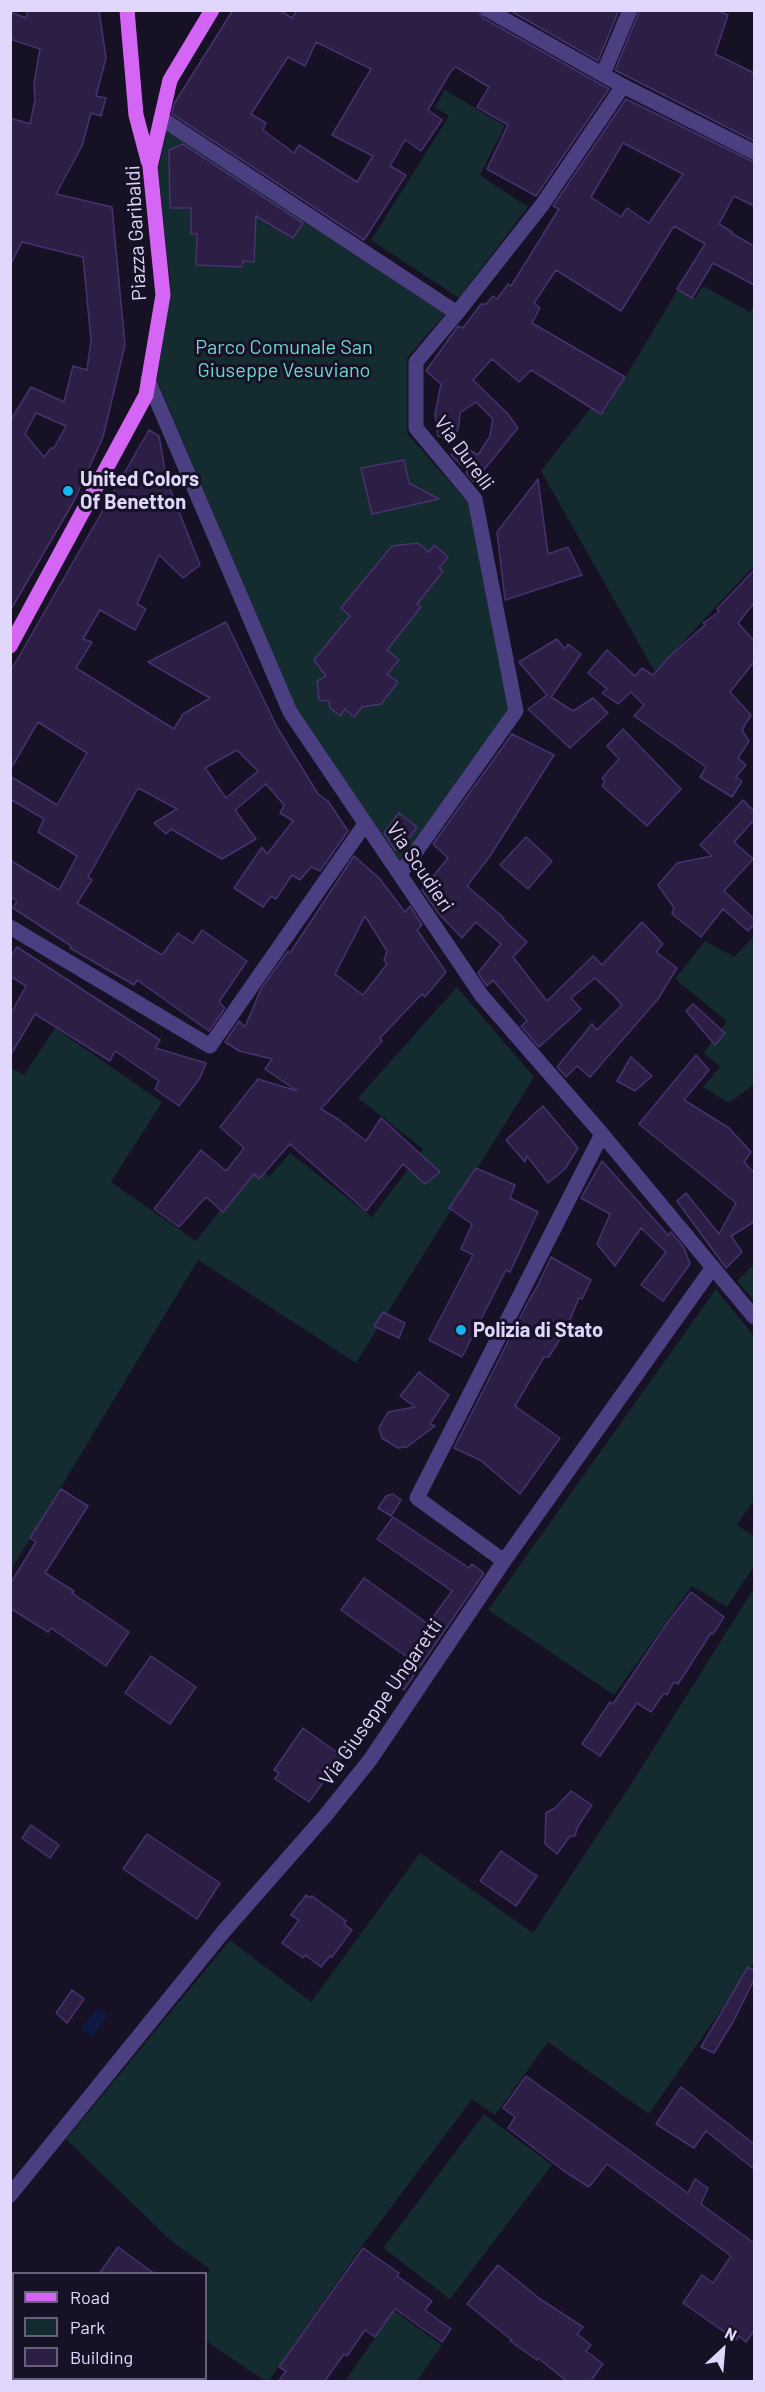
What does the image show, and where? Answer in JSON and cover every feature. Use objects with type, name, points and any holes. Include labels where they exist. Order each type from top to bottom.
[{"type":"main road","points":[[128,10],[136,115],[150,167]]},
{"type":"main road","name":"Piazza Garibaldi","points":[[10,646],[147,388],[163,295],[150,167],[170,80],[212,10]]},
{"type":"street","points":[[488,10],[622,86],[754,152]]},
{"type":"street","points":[[603,74],[630,10]]},
{"type":"street","name":"Via Durelli","points":[[400,874],[516,711],[475,499],[416,428],[416,362],[542,205],[622,86]]},
{"type":"street","points":[[161,118],[457,313]]},
{"type":"street","name":"Via Scudieri","points":[[147,388],[290,712],[482,996],[602,1134],[754,1317]]},
{"type":"street","points":[[10,927],[210,1046],[365,824]]},
{"type":"street","points":[[504,1561],[417,1498],[602,1134]]},
{"type":"street","name":"Via Giuseppe Ungaretti","points":[[10,2195],[224,1931],[325,1816],[370,1760],[504,1561],[713,1267]]},
{"type":"green space","points":[[445,90],[505,126],[480,175],[528,207],[459,298],[371,240],[449,116],[435,107]]},
{"type":"green space","name":"Parco Comunale San Giuseppe Vesuviano","points":[[166,129],[445,314],[407,358],[407,433],[470,505],[509,710],[400,861],[295,707],[157,380],[170,283],[158,171]]},
{"type":"green space","points":[[703,286],[750,312],[754,305],[754,570],[752,568],[655,672],[541,471],[593,405],[605,411],[678,289],[695,298]]},
{"type":"green space","points":[[754,936],[754,1084],[729,1103],[703,1087],[720,1067],[704,1053],[727,1021],[675,979],[705,941],[734,957]]},
{"type":"green space","points":[[457,987],[534,1077],[356,1363],[198,1260],[11,1570],[10,1067],[24,1075],[55,1028],[162,1102],[111,1182],[196,1241],[257,1164],[269,1177],[290,1153],[372,1217],[423,1149],[358,1098]]},
{"type":"green space","points":[[754,1264],[754,1301],[737,1281]]},
{"type":"green space","points":[[716,1289],[754,1336],[754,1500],[737,1525],[754,1537],[754,1566],[727,1607],[692,1586],[614,1695],[488,1610]]},
{"type":"green space","points":[[754,1588],[754,1962],[649,2114],[548,2042],[495,2115],[472,2099],[362,2246],[268,2382],[207,2342],[207,2274],[210,2269],[171,2241],[66,2139],[230,1940],[311,2002],[420,1853],[533,1933],[635,1778]]},
{"type":"green space","points":[[484,2114],[552,2165],[450,2299],[383,2248]]},
{"type":"green space","points":[[394,2311],[442,2345],[417,2381],[345,2381]]},
{"type":"water","points":[[97,2007],[108,2015],[93,2037],[81,2029]]},
{"type":"building","points":[[28,10],[99,10],[106,58],[96,96],[106,98],[101,116],[91,113],[82,146],[56,194],[112,207],[125,345],[103,437],[74,501],[10,611],[10,417],[12,418],[31,387],[64,402],[73,366],[87,370],[91,340],[83,257],[22,242],[10,266],[10,118],[30,124],[40,49],[10,39],[10,12],[26,18]],"holes":[[[36,413],[66,426],[54,448],[51,448],[44,457],[25,434]]]},
{"type":"building","points":[[233,10],[279,10],[292,18],[297,10],[478,10],[483,18],[609,89],[536,196],[487,169],[508,125],[477,107],[489,87],[456,67],[451,71],[428,110],[442,120],[421,151],[405,140],[390,166],[406,175],[364,240],[172,114],[174,104]],"holes":[[[316,42],[371,69],[332,135],[373,156],[357,182],[299,145],[294,153],[263,130],[266,123],[251,114],[288,57],[305,66]]]},
{"type":"building","points":[[509,10],[619,10],[598,61]]},
{"type":"building","points":[[640,10],[715,10],[728,15],[715,54],[754,73],[754,141],[615,70]]},
{"type":"building","points":[[626,99],[754,162],[754,206],[734,196],[719,224],[754,246],[754,285],[713,263],[692,298],[677,289],[705,244],[674,226],[621,311],[556,270],[534,303],[540,308],[532,323],[625,377],[601,414],[531,370],[519,382],[492,359],[473,380],[507,413],[518,428],[474,482],[466,473],[467,471],[451,455],[461,445],[478,455],[490,436],[493,419],[476,402],[460,413],[454,441],[438,436],[435,414],[441,384],[426,371],[458,326],[463,328],[481,304],[486,304],[493,296],[497,299],[508,284],[511,286],[559,209],[553,206]],"holes":[[[623,143],[683,174],[649,223],[627,208],[621,217],[591,197]]]},
{"type":"building","points":[[183,144],[303,223],[293,238],[256,216],[254,262],[243,261],[242,267],[196,265],[197,234],[191,234],[191,208],[170,208],[169,150]]},
{"type":"building","points":[[149,430],[159,436],[167,481],[200,565],[183,578],[159,555],[137,604],[146,609],[135,630],[100,610],[83,639],[92,642],[76,668],[174,729],[183,714],[210,698],[148,662],[226,622],[277,727],[318,794],[328,801],[348,831],[320,871],[311,867],[300,880],[292,875],[276,899],[271,896],[263,907],[234,888],[262,847],[267,854],[293,821],[280,813],[284,805],[266,784],[235,810],[256,839],[222,859],[171,829],[166,834],[154,823],[177,809],[138,788],[88,877],[92,880],[77,903],[162,955],[178,933],[193,943],[202,930],[247,961],[219,1002],[225,1008],[209,1031],[137,980],[134,985],[70,948],[71,946],[13,908],[17,901],[10,896],[10,860],[59,890],[77,856],[38,832],[44,819],[10,799],[10,776],[57,805],[87,753],[38,722],[10,770],[10,672]],"holes":[[[237,750],[258,771],[226,798],[205,768]]]},
{"type":"building","points":[[404,460],[409,483],[439,499],[372,514],[361,468]]},
{"type":"building","points":[[538,479],[548,554],[568,547],[582,575],[505,600],[497,532]]},
{"type":"building","points":[[418,543],[429,552],[434,545],[448,557],[439,568],[443,571],[417,604],[421,607],[387,650],[399,660],[387,674],[398,682],[381,704],[362,707],[354,717],[345,709],[340,716],[330,708],[329,701],[319,700],[317,681],[326,676],[314,660],[350,616],[341,608],[392,546]]},
{"type":"building","points":[[754,570],[754,603],[738,623],[754,641],[754,662],[730,692],[751,715],[742,730],[749,741],[738,758],[746,765],[736,777],[742,781],[732,797],[700,777],[706,767],[634,716],[644,705],[631,692],[618,704],[602,693],[607,689],[588,673],[607,650],[635,676],[642,668],[653,675],[672,654],[705,625],[703,623],[719,612],[717,609]]},
{"type":"building","points":[[557,639],[565,649],[568,644],[581,654],[551,697],[573,711],[593,698],[608,713],[570,748],[528,709],[547,695],[519,662]]},
{"type":"building","points":[[623,729],[681,789],[647,826],[602,786],[605,781],[602,778],[619,759],[607,746]]},
{"type":"building","points":[[512,734],[554,755],[490,856],[467,886],[504,918],[527,942],[513,957],[547,1001],[593,956],[602,965],[642,922],[663,944],[656,952],[677,968],[658,999],[590,1077],[577,1066],[566,1077],[557,1067],[592,1024],[597,1030],[622,1005],[615,997],[595,978],[571,998],[581,1009],[539,1047],[521,1026],[527,1021],[493,980],[487,986],[478,973],[501,944],[476,922],[462,938],[439,914],[422,890],[448,858],[433,844]]},
{"type":"building","points":[[743,800],[754,811],[754,820],[734,842],[753,859],[724,891],[754,919],[754,924],[748,931],[723,909],[701,937],[672,914],[674,908],[658,885],[677,863],[712,856],[700,845]]},
{"type":"building","points":[[399,813],[417,827],[400,850],[395,850],[384,833]]},
{"type":"building","points":[[526,837],[552,861],[528,889],[500,865]]},
{"type":"building","points":[[354,856],[379,878],[405,912],[410,906],[422,925],[417,930],[446,972],[425,997],[422,994],[380,1038],[382,1041],[321,1109],[366,1141],[381,1118],[440,1172],[425,1184],[403,1164],[366,1211],[290,1144],[259,1179],[254,1174],[223,1212],[206,1197],[179,1227],[154,1209],[201,1150],[226,1171],[244,1148],[220,1127],[258,1079],[297,1091],[265,1069],[272,1059],[239,1051],[225,1042],[239,1021],[245,1027],[261,989],[288,951],[290,953]],"holes":[[[365,916],[387,951],[384,960],[387,964],[363,995],[335,974]]]},
{"type":"building","points":[[17,947],[160,1040],[155,1048],[206,1063],[200,1078],[179,1106],[155,1089],[159,1081],[115,1051],[110,1061],[35,1014],[10,1056],[10,1015],[26,986],[10,976],[10,957]]},
{"type":"building","points":[[693,1004],[725,1033],[715,1045],[686,1011]]},
{"type":"building","points":[[696,1055],[709,1070],[684,1100],[729,1128],[751,1152],[744,1162],[754,1173],[754,1222],[731,1236],[742,1252],[726,1268],[677,1201],[686,1193],[719,1234],[736,1203],[639,1124]]},
{"type":"building","points":[[631,1057],[652,1076],[635,1091],[617,1081]]},
{"type":"building","points":[[543,1106],[578,1148],[565,1169],[548,1183],[527,1156],[525,1162],[506,1140]]},
{"type":"building","points":[[602,1161],[668,1235],[671,1232],[684,1248],[690,1264],[663,1301],[641,1285],[666,1252],[641,1228],[615,1266],[597,1244],[610,1214],[581,1198]]},
{"type":"building","points":[[476,1168],[515,1185],[510,1198],[538,1212],[510,1272],[506,1270],[462,1357],[429,1340],[473,1255],[461,1249],[472,1224],[449,1208]]},
{"type":"building","points":[[551,1257],[591,1280],[582,1299],[579,1298],[566,1329],[549,1357],[544,1357],[515,1406],[560,1438],[520,1494],[480,1460],[454,1448]]},
{"type":"building","points":[[383,1312],[405,1323],[399,1338],[374,1326]]},
{"type":"building","points":[[419,1372],[449,1395],[430,1424],[435,1426],[407,1447],[398,1448],[382,1438],[379,1428],[388,1412],[415,1407],[400,1396]]},
{"type":"building","points":[[61,1489],[88,1506],[45,1573],[74,1591],[72,1593],[129,1632],[106,1666],[51,1628],[48,1632],[10,1608],[10,1584],[36,1542],[30,1538]]},
{"type":"building","points":[[393,1494],[401,1500],[391,1516],[378,1508],[386,1496]]},
{"type":"building","points":[[393,1517],[469,1568],[472,1564],[484,1573],[404,1690],[390,1680],[407,1657],[341,1610],[364,1578],[428,1624],[452,1591],[377,1539]]},
{"type":"building","points":[[691,1592],[724,1617],[678,1684],[674,1682],[667,1695],[664,1693],[651,1712],[637,1703],[600,1756],[582,1744],[610,1702],[613,1704],[665,1626]]},
{"type":"building","points":[[151,1656],[196,1687],[170,1724],[125,1693]]},
{"type":"building","points":[[303,1728],[342,1756],[309,1802],[275,1779],[279,1773],[274,1770]]},
{"type":"building","points":[[571,1791],[592,1805],[577,1828],[575,1836],[570,1836],[557,1854],[545,1844],[546,1813],[555,1808]]},
{"type":"building","points":[[31,1825],[59,1845],[50,1858],[22,1838]]},
{"type":"building","points":[[147,1834],[220,1883],[197,1919],[123,1869]]},
{"type":"building","points":[[501,1851],[537,1876],[516,1906],[480,1881]]},
{"type":"building","points":[[306,1895],[311,1898],[312,1896],[346,1921],[344,1924],[352,1930],[332,1957],[330,1956],[321,1967],[305,1955],[303,1958],[282,1943],[299,1920],[291,1915]]},
{"type":"building","points":[[748,1967],[754,1970],[754,1980],[733,2022],[714,2053],[701,2047]]},
{"type":"building","points":[[72,1990],[84,1999],[67,2023],[56,2013]]},
{"type":"building","points":[[526,2076],[688,2193],[695,2179],[708,2188],[701,2204],[754,2243],[754,2331],[746,2342],[739,2336],[736,2340],[683,2303],[702,2275],[713,2283],[731,2256],[607,2164],[589,2187],[508,2128],[515,2117],[503,2108]]},
{"type":"building","points":[[681,2087],[754,2144],[754,2169],[706,2131],[694,2148],[656,2124]]},
{"type":"building","points":[[118,2247],[152,2272],[100,2272]]},
{"type":"building","points":[[363,2248],[399,2273],[397,2276],[432,2301],[425,2310],[451,2329],[442,2342],[395,2309],[375,2337],[365,2330],[347,2356],[344,2354],[324,2382],[278,2382],[286,2371],[279,2367]]},
{"type":"building","points":[[498,2265],[540,2299],[583,2327],[577,2334],[591,2345],[586,2351],[603,2364],[590,2382],[568,2382],[538,2358],[537,2360],[510,2341],[512,2340],[467,2304]]},
{"type":"place","name":"United Colors Of Benetton","points":[[68,491]]},
{"type":"place","name":"Polizia di Stato","points":[[461,1330]]}]
